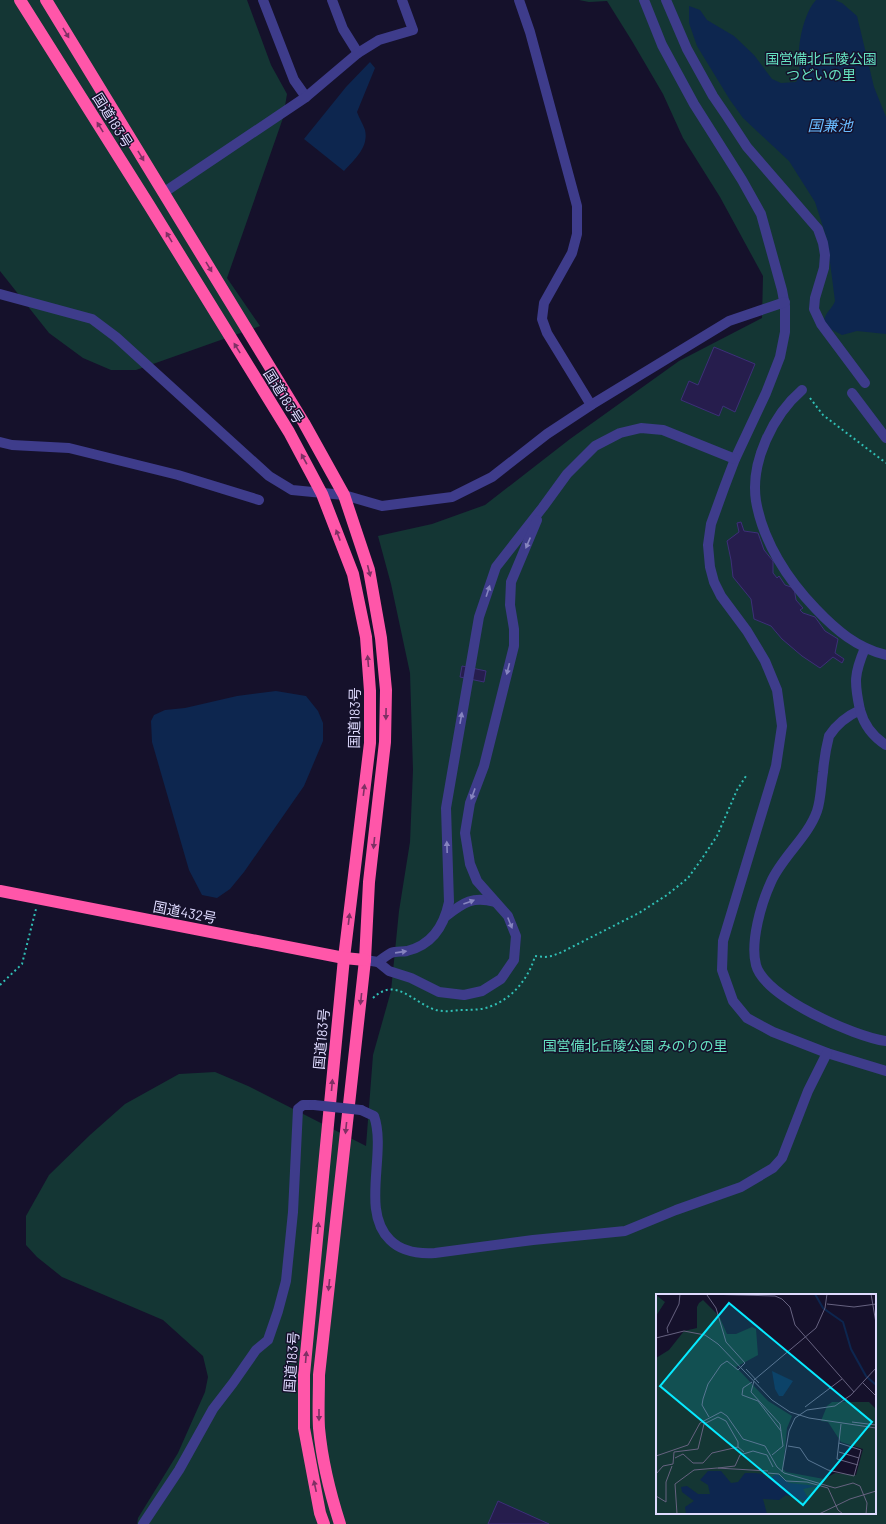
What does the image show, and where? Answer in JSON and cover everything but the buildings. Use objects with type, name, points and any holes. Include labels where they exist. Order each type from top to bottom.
[{"type":"highway","name":"国道183号","points":[[20,0],[154,212],[289,432],[322,494],[353,574],[366,637],[370,691],[370,743],[344,958],[304,1375],[304,1428],[320,1513],[324,1524]]},
{"type":"highway","name":"国道183号","points":[[46,0],[304,423],[344,494],[369,570],[381,638],[386,690],[385,742],[369,882],[365,960],[319,1375],[319,1428],[327,1473],[340,1524]]},
{"type":"highway","name":"国道432号","points":[[0,891],[344,958],[365,960]]},
{"type":"street","points":[[263,0],[294,80],[306,97]]},
{"type":"street","points":[[332,0],[343,29],[358,53]]},
{"type":"street","points":[[163,193],[306,97],[358,53],[379,40],[413,30],[402,0]]},
{"type":"street","points":[[519,0],[530,32],[577,206],[577,234],[572,253],[544,303],[542,319],[547,333],[591,405]]},
{"type":"street","points":[[644,0],[662,45],[690,98],[742,180],[761,214],[785,302],[785,332],[780,357],[766,393],[735,459],[711,524],[708,545],[710,567],[714,582],[765,661],[778,690],[782,726],[776,766],[723,941],[722,970],[733,1001],[747,1018],[773,1032],[827,1053],[886,1071]]},
{"type":"street","points":[[666,0],[687,49],[713,96],[747,147],[818,229],[823,243],[825,256],[824,268],[814,298],[814,309],[821,324],[865,383]]},
{"type":"street","points":[[0,294],[92,320],[128,348],[269,476],[292,490],[322,494],[344,494],[382,506],[452,497],[492,478],[547,434],[591,405],[729,321],[785,302]]},
{"type":"street","points":[[802,390],[782,411],[764,443],[758,468],[756,488],[756,499],[759,514],[764,528],[784,569],[804,596],[842,634],[865,648],[886,655]]},
{"type":"street","points":[[852,393],[886,438]]},
{"type":"street","points":[[378,962],[391,953],[417,948],[434,936],[440,929],[446,916],[449,902],[446,808],[479,618],[496,567],[571,470],[595,446],[620,433],[641,428],[663,430],[735,459]]},
{"type":"street","points":[[0,442],[12,446],[70,448],[178,474],[259,500]]},
{"type":"street","points":[[365,960],[378,962],[389,971],[411,978],[439,992],[464,995],[482,991],[501,979],[514,960],[516,936],[508,916],[477,881],[470,864],[465,833],[470,803],[484,766],[514,646],[514,629],[510,605],[511,582],[543,507]]},
{"type":"street","points":[[865,648],[856,675],[860,710],[868,730],[875,737],[886,744]]},
{"type":"street","points":[[860,710],[851,714],[834,729],[829,736],[817,812],[808,828],[779,867],[770,883],[758,922],[754,951],[756,965],[760,975],[777,992],[808,1010],[851,1031],[868,1038],[886,1041]]},
{"type":"street","points":[[446,916],[464,903],[473,900],[484,899],[495,902]]},
{"type":"street","points":[[142,1524],[179,1470],[213,1409],[234,1383],[256,1350],[268,1340],[286,1281],[293,1212],[298,1109],[303,1105],[362,1110],[374,1116],[378,1148],[375,1205],[376,1218],[380,1228],[392,1243],[401,1248],[411,1252],[435,1253],[533,1240],[625,1231],[676,1210],[741,1187],[773,1168],[782,1158],[808,1091],[827,1053]]},
{"type":"path","points":[[802,390],[823,415],[886,464]]},
{"type":"path","points":[[371,1003],[373,998],[379,992],[394,989],[408,994],[430,1008],[443,1011],[482,1009],[500,1002],[512,994],[522,983],[529,972],[535,956],[552,956],[601,933],[651,906],[688,878],[717,836],[737,790],[746,776]]},
{"type":"path","points":[[0,985],[22,964],[38,899]]},
{"type":"green space","points":[[0,0],[247,0],[271,65],[287,94],[283,118],[227,278],[260,326],[136,370],[111,370],[83,358],[49,333],[0,271]]},
{"type":"green space","name":"国営備北丘陵公園 みのりの里","points":[[579,0],[886,0],[886,1524],[137,1524],[138,1518],[178,1453],[205,1392],[208,1377],[203,1356],[163,1320],[62,1277],[37,1257],[26,1245],[26,1216],[49,1175],[90,1135],[125,1104],[179,1074],[215,1072],[248,1086],[366,1146],[373,1055],[391,991],[399,911],[410,842],[413,770],[410,673],[391,584],[378,536],[432,524],[485,505],[570,439],[679,361],[762,318],[763,276],[720,197],[683,138],[663,94],[607,1],[589,2]]},
{"type":"water","name":"国兼池","points":[[816,0],[835,0],[842,3],[857,16],[874,87],[886,117],[886,334],[857,331],[842,335],[825,326],[824,319],[835,301],[827,239],[815,202],[789,161],[743,118],[730,100],[697,46],[689,23],[689,6],[700,10],[707,20],[734,36],[754,55],[772,79],[781,83],[796,82],[799,72],[799,48],[801,33],[809,11]]},
{"type":"water","points":[[370,62],[375,68],[357,112],[365,130],[365,142],[360,152],[344,171],[304,139],[346,87]]},
{"type":"water","points":[[276,691],[306,696],[318,711],[323,723],[323,741],[304,786],[244,872],[230,889],[217,898],[202,895],[189,870],[152,742],[151,721],[154,715],[165,710],[185,708],[237,696]]},
{"type":"park label","name":"国営備北丘陵公園 つどいの里","points":[[821,66]]}]
